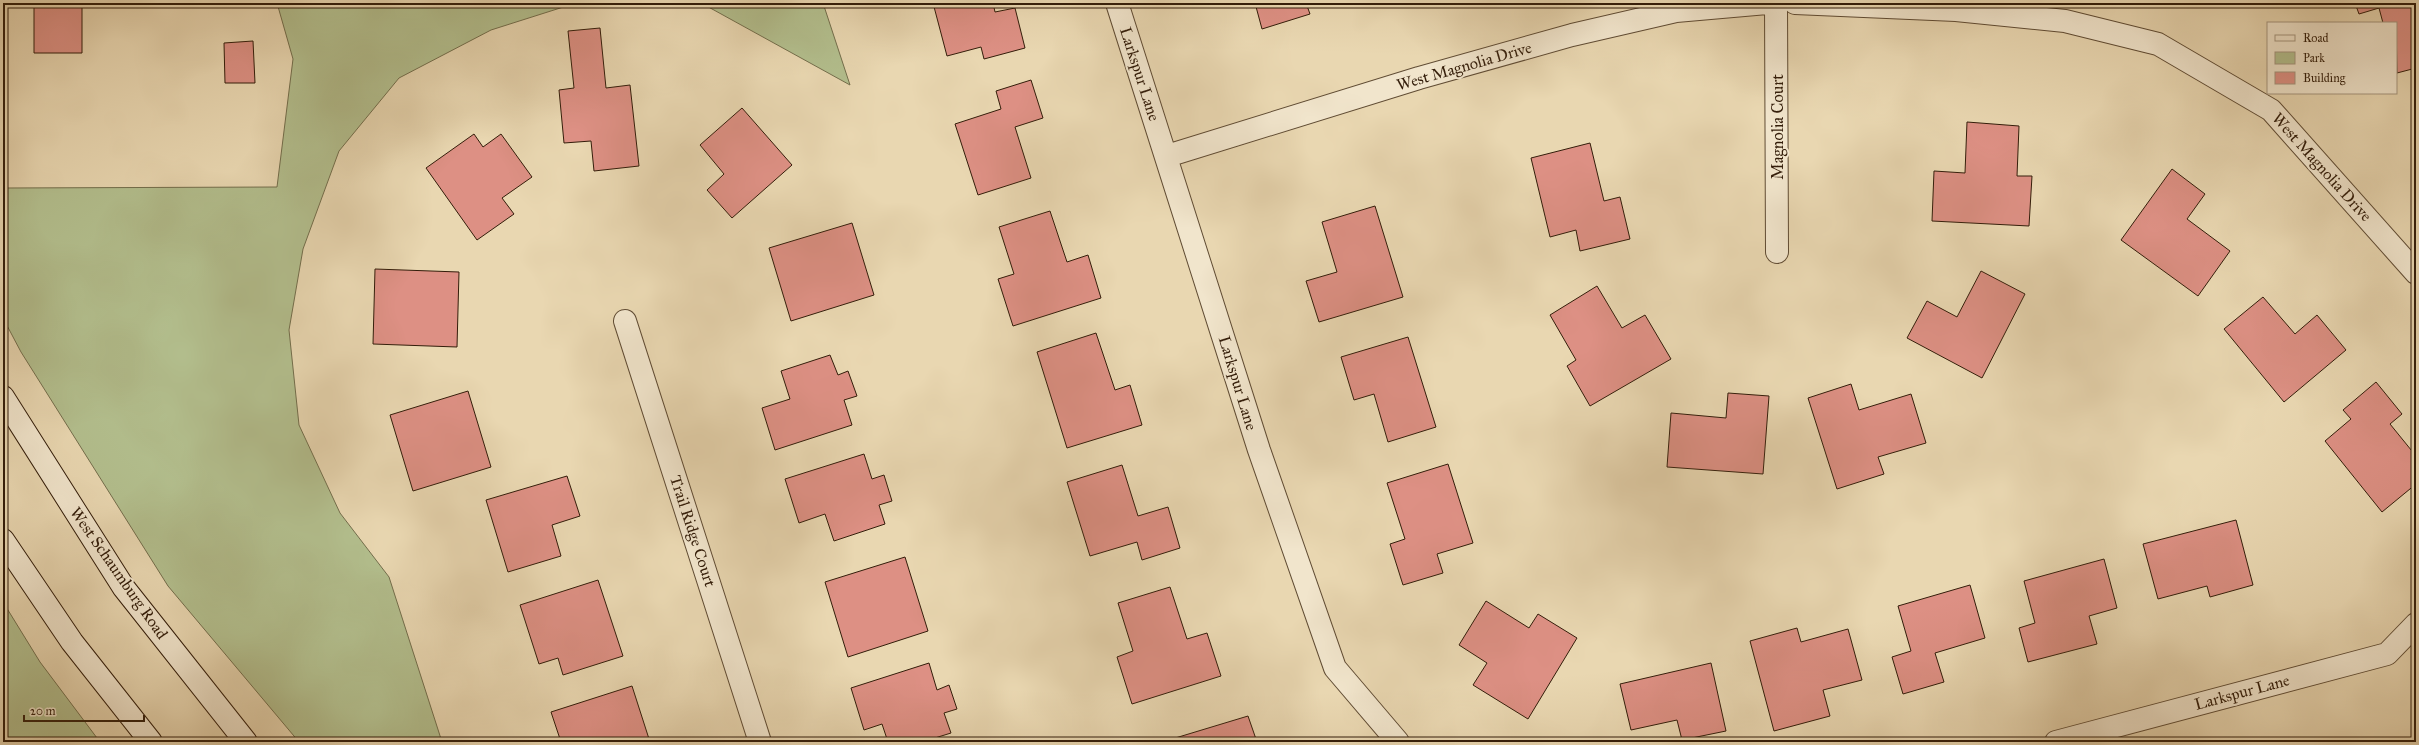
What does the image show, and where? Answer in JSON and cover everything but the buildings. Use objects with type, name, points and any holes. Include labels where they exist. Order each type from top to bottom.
[{"type":"street","name":"Larkspur Lane","points":[[1117,3],[1260,450],[1335,668],[1398,742]]},
{"type":"street","name":"West Magnolia Drive","points":[[1167,156],[1419,78],[1572,35],[1676,11],[1768,3]]},
{"type":"street","name":"Magnolia Court","points":[[1776,3],[1777,252]]},
{"type":"street","name":"West Magnolia Drive","points":[[1795,3],[1956,10],[2057,20],[2158,44],[2271,110],[2416,273]]},
{"type":"street","name":"Trail Ridge Court","points":[[625,321],[760,742]]},
{"type":"street","name":"West Schaumburg Road","points":[[3,397],[124,588],[246,742]]},
{"type":"street","points":[[3,540],[72,642],[151,742]]},
{"type":"street","name":"Larkspur Lane","points":[[2056,742],[2387,654],[2416,624]]},
{"type":"green space","points":[[277,3],[576,3],[491,30],[399,78],[339,151],[303,249],[289,330],[299,425],[340,513],[389,577],[442,742],[299,742],[168,586],[21,352],[3,318],[3,188],[277,187],[293,59]]},
{"type":"green space","points":[[692,3],[823,3],[850,85],[703,4]]},
{"type":"green space","points":[[3,602],[40,662],[100,742],[3,742]]}]
